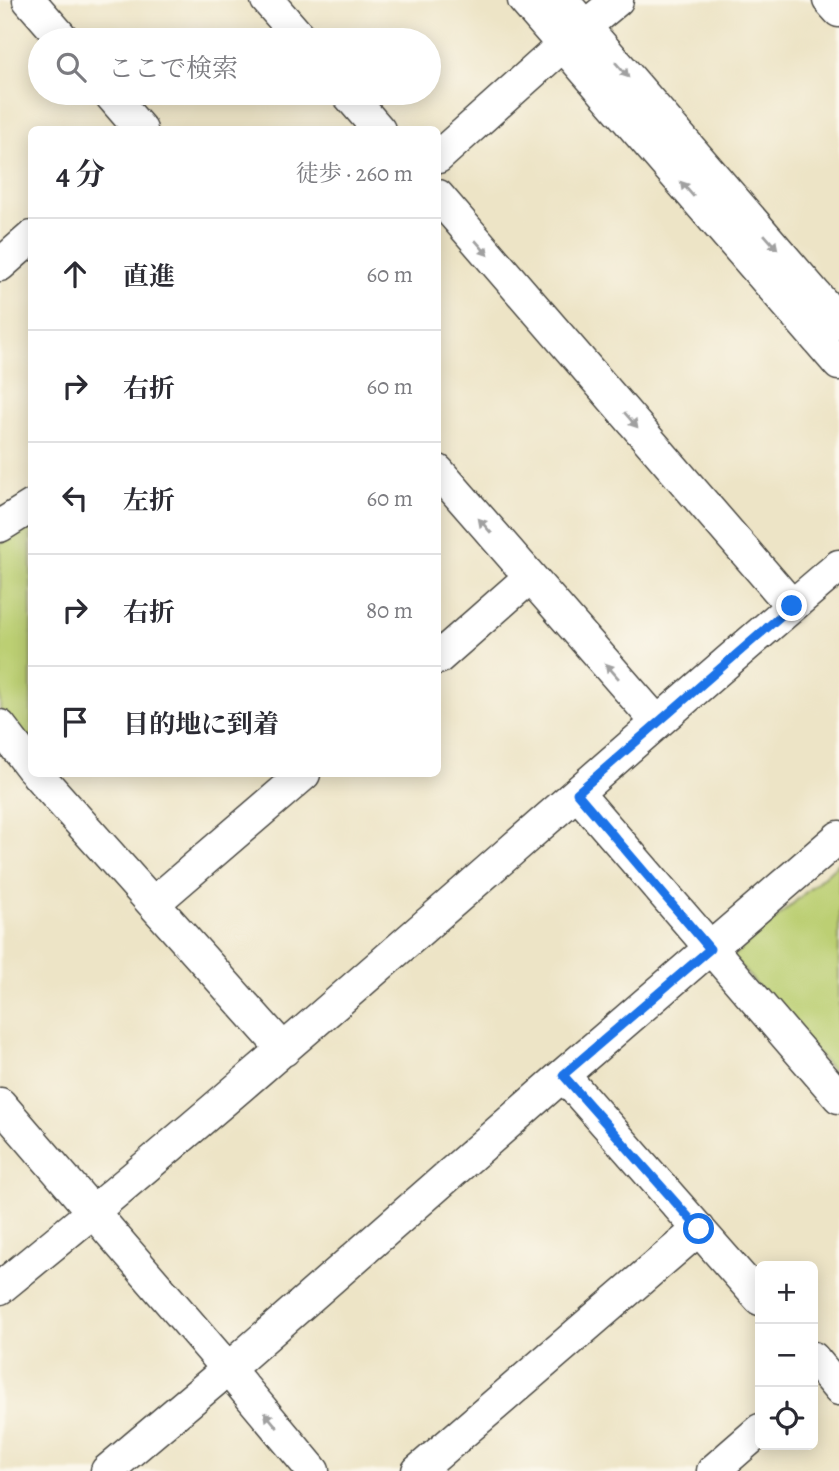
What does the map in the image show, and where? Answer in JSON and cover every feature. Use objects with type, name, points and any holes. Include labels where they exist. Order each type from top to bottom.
[{"type":"street","points":[[29,0],[54,28]]},
{"type":"street","points":[[267,0],[292,28]]},
{"type":"street","points":[[524,0],[574,36],[831,320],[839,364]]},
{"type":"street","points":[[562,0],[574,36]]},
{"type":"street","points":[[441,154],[617,0]]},
{"type":"street","points":[[829,0],[839,11]]},
{"type":"street","points":[[120,105],[138,126]]},
{"type":"street","points":[[357,105],[376,126]]},
{"type":"street","points":[[441,200],[792,606]]},
{"type":"street","points":[[0,265],[28,240]]},
{"type":"street","points":[[441,474],[657,723]]},
{"type":"street","points":[[0,526],[28,508]]},
{"type":"street","points":[[0,1288],[284,1050],[839,566]]},
{"type":"street","points":[[441,655],[530,577]]},
{"type":"street","points":[[0,726],[28,760]]},
{"type":"street","points":[[43,777],[284,1050]]},
{"type":"street","points":[[154,903],[301,777]]},
{"type":"street","points":[[577,793],[710,949],[837,1091]]},
{"type":"street","points":[[107,1471],[228,1369],[839,837]]},
{"type":"street","points":[[563,1075],[755,1293]]},
{"type":"street","points":[[0,1104],[313,1471]]},
{"type":"street","points":[[418,1471],[699,1229]]},
{"type":"street","points":[[713,1471],[755,1434]]},
{"type":"green space","points":[[28,524],[28,740],[23,740],[0,709],[0,544]]},
{"type":"green space","points":[[839,863],[839,1078],[732,957]]},
{"type":"route","points":[[699,1229],[563,1075],[710,949],[577,793],[792,606]]}]
